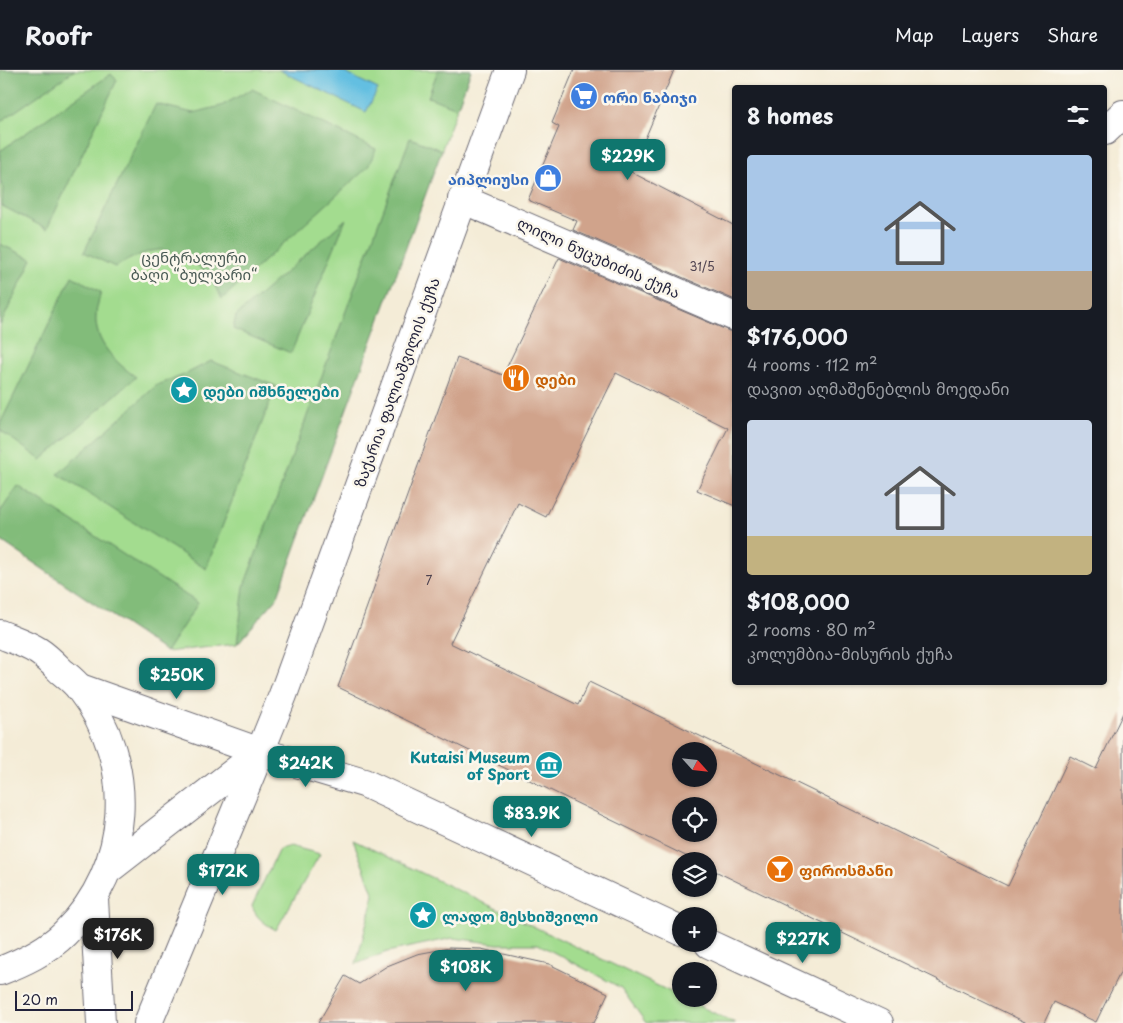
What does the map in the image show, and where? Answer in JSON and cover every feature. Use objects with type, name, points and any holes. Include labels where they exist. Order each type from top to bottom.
[{"type":"main road","name":"ზაქარია ფალიაშვილის ქუჩა","points":[[148,1023],[283,695],[510,70]]},
{"type":"main road","points":[[1107,130],[1123,114]]},
{"type":"main road","name":"ლილი ნუცუბიძის ქუჩა","points":[[462,198],[732,316]]},
{"type":"main road","points":[[0,634],[38,651],[80,688],[106,729],[119,775],[120,823],[108,870],[94,898],[64,934],[28,960],[0,971]]},
{"type":"main road","points":[[80,688],[260,752],[364,783],[672,927]]},
{"type":"main road","points":[[108,870],[260,752]]},
{"type":"main road","points":[[94,898],[101,1023]]},
{"type":"main road","points":[[717,948],[879,1023]]},
{"type":"green space","name":"ცენტრალური ბაღი “ბულვარი“","points":[[0,70],[471,70],[277,598],[237,644],[166,652],[0,540]]},
{"type":"green space","points":[[0,70],[75,70],[0,122]]},
{"type":"green space","points":[[438,70],[471,70],[457,108],[428,97]]},
{"type":"green space","points":[[111,74],[117,80],[47,229],[2,206],[3,188],[0,180],[0,151]]},
{"type":"green space","points":[[252,89],[376,149],[368,167],[222,299],[207,275],[194,263],[179,254],[162,250],[152,251],[115,267],[84,252],[156,104],[193,113],[221,106]]},
{"type":"green space","points":[[410,138],[442,150],[277,598],[237,644],[244,586]]},
{"type":"green space","points":[[346,219],[291,353],[233,329],[236,316]]},
{"type":"green space","points":[[0,244],[32,259],[0,326]]},
{"type":"green space","points":[[72,276],[101,292],[96,313],[96,326],[99,335],[114,358],[136,377],[41,460],[0,430],[0,424]]},
{"type":"green space","points":[[211,361],[276,386],[206,569],[58,474],[157,385],[184,375]]},
{"type":"green space","points":[[18,486],[198,603],[166,652],[0,540],[0,512]]},
{"type":"green space","points":[[353,840],[672,993],[672,1007],[702,1007],[735,1023],[646,1023],[621,988],[538,944],[498,944],[453,938],[387,952],[356,964],[374,895]]},
{"type":"green space","points":[[290,846],[320,854],[276,930],[261,920],[252,906],[279,849]]},
{"type":"water","points":[[279,70],[339,70],[378,89],[366,112]]},
{"type":"building","points":[[574,70],[674,70],[631,172],[732,224],[732,299],[573,230],[577,221],[528,200],[559,127],[552,123]]},
{"type":"building","points":[[559,258],[732,332],[732,505],[697,490],[728,428],[616,373],[546,517],[518,503],[450,643],[578,705],[589,682],[712,742],[672,742],[672,788],[718,788],[718,745],[1008,886],[1070,756],[1096,769],[1123,713],[1123,967],[1096,1022],[1054,1002],[1044,1023],[1027,1023],[717,872],[717,852],[677,852],[338,687],[457,358],[503,375]]},
{"type":"building","points":[[449,948],[481,949],[549,964],[608,993],[594,1023],[318,1023],[345,976],[359,984],[387,966],[417,954]]},
{"type":"place","name":"ორი ნაბიჯი","points":[[584,96]]},
{"type":"place","name":"აიპლიუსი","points":[[548,178]]},
{"type":"place","name":"დები","points":[[516,378]]},
{"type":"place","name":"დები იშხნელები","points":[[184,390]]},
{"type":"place","name":"Kutaisi Museum of Sport","points":[[549,765]]},
{"type":"place","name":"ფიროსმანი","points":[[780,869]]},
{"type":"place","name":"ლადო მესხიშვილი","points":[[423,915]]}]
